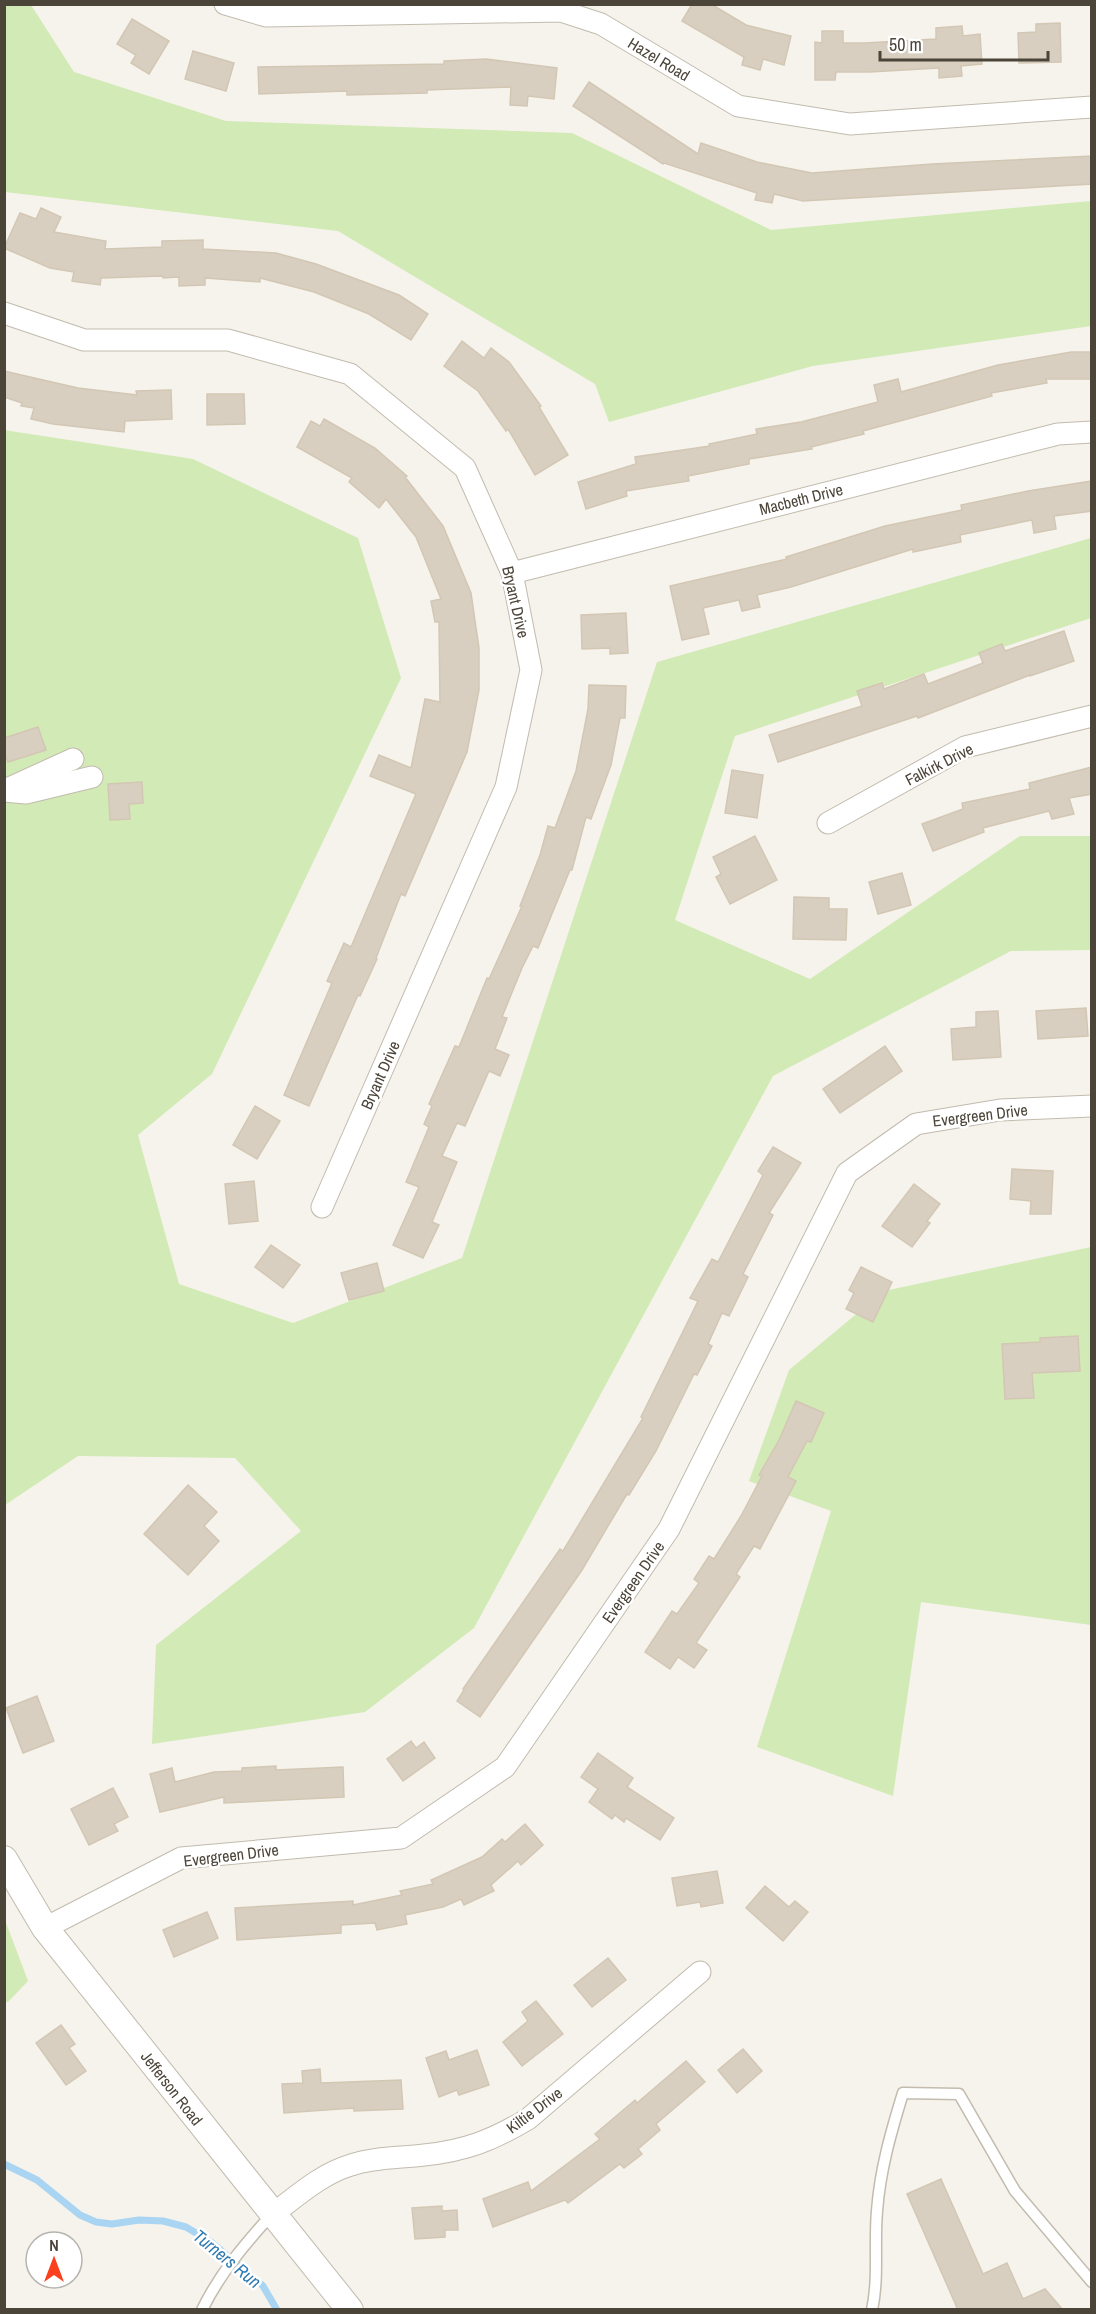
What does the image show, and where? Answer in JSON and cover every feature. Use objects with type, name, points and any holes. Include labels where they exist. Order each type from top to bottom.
[{"type":"street","name":"Hazel Road","points":[[225,4],[266,16],[561,11],[601,24],[738,106],[850,124],[1092,107]]},
{"type":"street","name":"Bryant Drive","points":[[4,313],[84,340],[228,340],[350,374],[465,468],[512,573],[531,670],[506,788],[322,1207]]},
{"type":"street","name":"Macbeth Drive","points":[[512,573],[1058,434],[1092,432]]},
{"type":"street","name":"Falkirk Drive","points":[[828,823],[965,747],[1092,716]]},
{"type":"street","points":[[4,790],[73,759]]},
{"type":"street","points":[[4,790],[26,794],[92,777]]},
{"type":"street","name":"Evergreen Drive","points":[[45,1928],[181,1858],[400,1838],[505,1767],[669,1529],[847,1173],[916,1124],[1000,1110],[1092,1106]]},
{"type":"street","name":"Jefferson Road","points":[[4,1859],[45,1928],[350,2310]]},
{"type":"street","name":"Kiltie Drive","points":[[273,2214],[310,2186],[350,2165],[377,2159],[457,2150],[504,2134],[528,2119],[700,1972]]},
{"type":"lane","points":[[872,2310],[875,2296],[876,2212],[882,2163],[903,2093],[959,2094],[1015,2192],[1092,2282]]},
{"type":"lane","points":[[202,2310],[214,2286],[237,2253],[273,2214]]},
{"type":"green space","points":[[5,4],[31,5],[74,72],[226,121],[572,133],[771,230],[1091,201],[1091,326],[813,366],[609,422],[595,384],[338,231],[5,192]]},
{"type":"green space","points":[[4,430],[193,459],[358,538],[401,678],[212,1074],[138,1135],[179,1284],[293,1323],[462,1258],[657,662],[1091,538],[1091,618],[735,736],[675,920],[810,979],[1020,836],[1091,836],[1091,950],[1011,951],[773,1076],[474,1628],[365,1712],[152,1744],[156,1645],[301,1531],[235,1458],[78,1456],[5,1505]]},
{"type":"green space","points":[[1091,1247],[1091,1625],[921,1602],[893,1796],[757,1747],[831,1511],[749,1481],[789,1370],[884,1291]]},
{"type":"green space","points":[[5,1920],[28,1981],[8,2002],[4,2002]]},
{"type":"building","points":[[692,4],[711,4],[746,25],[791,36],[784,65],[763,59],[760,70],[742,65],[744,57],[682,21]]},
{"type":"building","points":[[132,19],[169,41],[149,74],[131,63],[136,55],[117,44]]},
{"type":"building","points":[[1060,23],[1061,62],[1019,63],[1018,33],[1036,32],[1036,24]]},
{"type":"building","points":[[962,26],[963,36],[980,34],[982,64],[961,66],[962,76],[939,78],[939,68],[836,72],[835,80],[815,80],[815,42],[822,43],[822,31],[843,31],[843,43],[865,43],[936,39],[936,28]]},
{"type":"building","points":[[193,51],[234,63],[226,91],[185,79]]},
{"type":"building","points":[[486,59],[557,68],[554,99],[528,96],[527,106],[510,105],[511,87],[427,90],[427,93],[347,95],[347,91],[259,94],[258,67],[444,64],[444,61]]},
{"type":"building","points":[[589,82],[698,154],[701,143],[757,162],[812,173],[1092,156],[1092,184],[803,201],[774,194],[772,203],[755,200],[757,193],[663,164],[573,106]]},
{"type":"building","points":[[41,208],[61,217],[54,232],[106,241],[105,249],[162,247],[162,241],[203,240],[203,249],[276,253],[316,264],[399,295],[428,314],[411,340],[369,314],[314,292],[260,278],[260,282],[205,278],[205,285],[179,286],[179,277],[163,278],[163,276],[101,278],[100,285],[72,281],[74,272],[50,268],[4,248],[20,213],[36,219]]},
{"type":"building","points":[[462,341],[484,358],[491,348],[509,362],[541,406],[539,407],[568,455],[535,475],[508,429],[506,431],[478,391],[444,366]]},
{"type":"building","points":[[1071,352],[1092,352],[1092,379],[1046,379],[1047,383],[991,393],[992,396],[863,431],[864,434],[811,447],[812,449],[749,459],[749,464],[688,476],[689,481],[626,491],[627,496],[586,509],[578,482],[636,464],[635,457],[710,446],[709,444],[757,434],[756,429],[801,422],[878,402],[874,385],[898,379],[901,392],[998,365]]},
{"type":"building","points":[[4,371],[78,388],[137,395],[136,391],[171,390],[172,419],[125,421],[124,432],[53,424],[31,419],[34,408],[21,406],[22,403],[4,397]]},
{"type":"building","points":[[207,394],[244,394],[245,424],[207,425]]},
{"type":"building","points":[[324,419],[375,448],[407,476],[405,477],[443,526],[471,593],[479,648],[479,690],[467,752],[405,896],[401,894],[377,959],[360,996],[358,995],[309,1106],[284,1095],[332,983],[327,981],[344,943],[351,947],[416,794],[370,776],[379,755],[411,768],[425,699],[440,702],[439,622],[435,622],[431,601],[441,599],[416,537],[386,499],[379,508],[349,482],[352,478],[297,447],[311,421],[320,426]]},
{"type":"building","points":[[1092,481],[1092,511],[1054,516],[1056,529],[1034,533],[1032,520],[960,535],[961,542],[913,552],[913,549],[791,587],[757,595],[760,607],[742,611],[739,600],[703,608],[709,634],[682,640],[670,586],[787,559],[786,557],[885,526],[962,510],[961,505]]},
{"type":"building","points":[[626,613],[628,653],[610,654],[610,648],[582,649],[581,615]]},
{"type":"building","points":[[1064,631],[1074,661],[1030,675],[918,718],[917,716],[778,762],[769,735],[862,706],[857,691],[882,683],[884,689],[924,674],[928,684],[983,663],[979,653],[1002,644],[1005,651]]},
{"type":"building","points":[[589,685],[626,686],[625,718],[620,718],[611,765],[591,819],[586,817],[572,870],[570,870],[538,948],[533,946],[522,968],[502,1017],[507,1018],[495,1049],[509,1055],[500,1076],[489,1071],[465,1126],[457,1123],[442,1156],[457,1162],[432,1222],[439,1225],[423,1258],[393,1245],[419,1187],[406,1182],[429,1127],[424,1124],[432,1106],[429,1104],[455,1046],[459,1047],[487,978],[489,979],[522,906],[520,906],[540,855],[548,826],[555,828],[576,771],[588,709]]},
{"type":"building","points":[[38,727],[46,750],[8,762],[4,752],[4,738]]},
{"type":"building","points":[[1092,767],[1092,794],[1069,798],[1074,814],[1052,819],[1049,811],[983,828],[984,832],[933,851],[922,824],[963,809],[962,803],[1030,789],[1029,783]]},
{"type":"building","points":[[732,770],[763,775],[757,818],[725,813]]},
{"type":"building","points":[[142,782],[143,803],[129,804],[130,819],[110,820],[108,784]]},
{"type":"building","points":[[755,836],[777,880],[730,904],[716,877],[721,874],[713,857]]},
{"type":"building","points":[[902,873],[911,905],[878,914],[869,882]]},
{"type":"building","points":[[794,897],[829,898],[829,909],[847,909],[846,940],[793,939]]},
{"type":"building","points":[[1086,1008],[1088,1036],[1038,1039],[1036,1011]]},
{"type":"building","points":[[998,1011],[1001,1057],[953,1060],[951,1029],[976,1027],[976,1012]]},
{"type":"building","points":[[885,1046],[902,1071],[840,1113],[823,1089]]},
{"type":"building","points":[[255,1106],[280,1121],[257,1159],[233,1145]]},
{"type":"building","points":[[773,1147],[801,1163],[769,1213],[773,1215],[743,1274],[748,1277],[729,1316],[722,1313],[708,1344],[712,1346],[697,1375],[694,1374],[656,1451],[629,1495],[627,1494],[582,1570],[480,1717],[457,1701],[463,1689],[560,1549],[563,1551],[643,1418],[641,1417],[698,1301],[690,1298],[712,1259],[718,1262],[763,1175],[758,1171]]},
{"type":"building","points":[[1012,1169],[1053,1171],[1051,1214],[1030,1214],[1031,1201],[1010,1199]]},
{"type":"building","points":[[254,1181],[258,1221],[229,1224],[225,1184]]},
{"type":"building","points":[[914,1184],[940,1204],[927,1221],[930,1223],[912,1247],[882,1226]]},
{"type":"building","points":[[271,1245],[300,1265],[283,1288],[255,1267]]},
{"type":"building","points":[[377,1263],[384,1291],[349,1300],[341,1273]]},
{"type":"building","points":[[861,1267],[892,1282],[873,1322],[846,1309],[854,1293],[849,1290]]},
{"type":"building","points":[[1078,1336],[1080,1371],[1032,1373],[1034,1398],[1005,1399],[1002,1344],[1040,1342],[1040,1338]]},
{"type":"building","points":[[796,1401],[824,1413],[811,1442],[807,1441],[788,1477],[796,1481],[760,1549],[754,1546],[736,1574],[740,1577],[696,1643],[707,1650],[694,1668],[678,1657],[670,1669],[645,1652],[672,1611],[677,1614],[699,1583],[694,1579],[709,1556],[714,1559],[741,1516]]},
{"type":"building","points":[[188,1485],[217,1512],[204,1526],[219,1541],[188,1575],[144,1534]]},
{"type":"building","points":[[37,1696],[54,1741],[23,1753],[6,1708]]},
{"type":"building","points":[[411,1741],[416,1748],[424,1742],[435,1758],[403,1781],[387,1759]]},
{"type":"building","points":[[598,1753],[633,1778],[627,1787],[674,1818],[660,1840],[626,1818],[624,1822],[615,1815],[612,1819],[589,1802],[598,1789],[581,1777]]},
{"type":"building","points":[[276,1766],[276,1770],[343,1767],[344,1797],[224,1803],[224,1797],[160,1812],[150,1774],[172,1768],[175,1782],[214,1772]]},
{"type":"building","points":[[113,1788],[128,1817],[114,1824],[118,1831],[89,1845],[71,1809]]},
{"type":"building","points":[[525,1824],[543,1845],[521,1865],[518,1861],[491,1885],[494,1891],[464,1905],[461,1899],[443,1907],[405,1915],[407,1924],[377,1930],[375,1923],[341,1925],[341,1933],[237,1940],[235,1908],[353,1901],[353,1905],[402,1895],[400,1891],[433,1884],[431,1880],[482,1857],[502,1839],[505,1842]]},
{"type":"building","points":[[717,1871],[723,1903],[701,1907],[700,1902],[677,1906],[672,1878]]},
{"type":"building","points":[[765,1886],[789,1907],[795,1901],[808,1912],[783,1941],[746,1908]]},
{"type":"building","points":[[207,1912],[218,1938],[174,1957],[163,1930]]},
{"type":"building","points":[[608,1958],[626,1980],[592,2007],[574,1985]]},
{"type":"building","points":[[536,2001],[563,2034],[522,2066],[503,2042],[528,2021],[522,2012]]},
{"type":"building","points":[[61,2025],[75,2044],[69,2048],[86,2071],[66,2085],[36,2043]]},
{"type":"building","points":[[743,2049],[762,2071],[737,2093],[718,2070]]},
{"type":"building","points":[[477,2050],[489,2085],[459,2095],[457,2090],[439,2097],[426,2058],[446,2051],[449,2060]]},
{"type":"building","points":[[686,2061],[705,2082],[656,2124],[660,2130],[638,2149],[642,2154],[624,2168],[620,2164],[568,2203],[565,2200],[493,2227],[483,2199],[528,2182],[531,2191],[600,2139],[595,2134],[635,2100],[637,2103]]},
{"type":"building","points":[[320,2069],[321,2083],[401,2080],[403,2109],[354,2111],[354,2108],[284,2113],[282,2084],[303,2083],[302,2071]]},
{"type":"building","points":[[941,2179],[983,2274],[1007,2263],[1023,2299],[1045,2289],[1063,2310],[958,2310],[907,2194]]},
{"type":"building","points":[[442,2206],[442,2211],[457,2210],[458,2230],[445,2230],[445,2237],[415,2239],[412,2208]]},
{"type":"waterway","name":"Turners Run","points":[[4,2164],[37,2180],[80,2215],[96,2222],[112,2224],[139,2220],[163,2221],[186,2227],[211,2242],[263,2286],[277,2310]]}]
